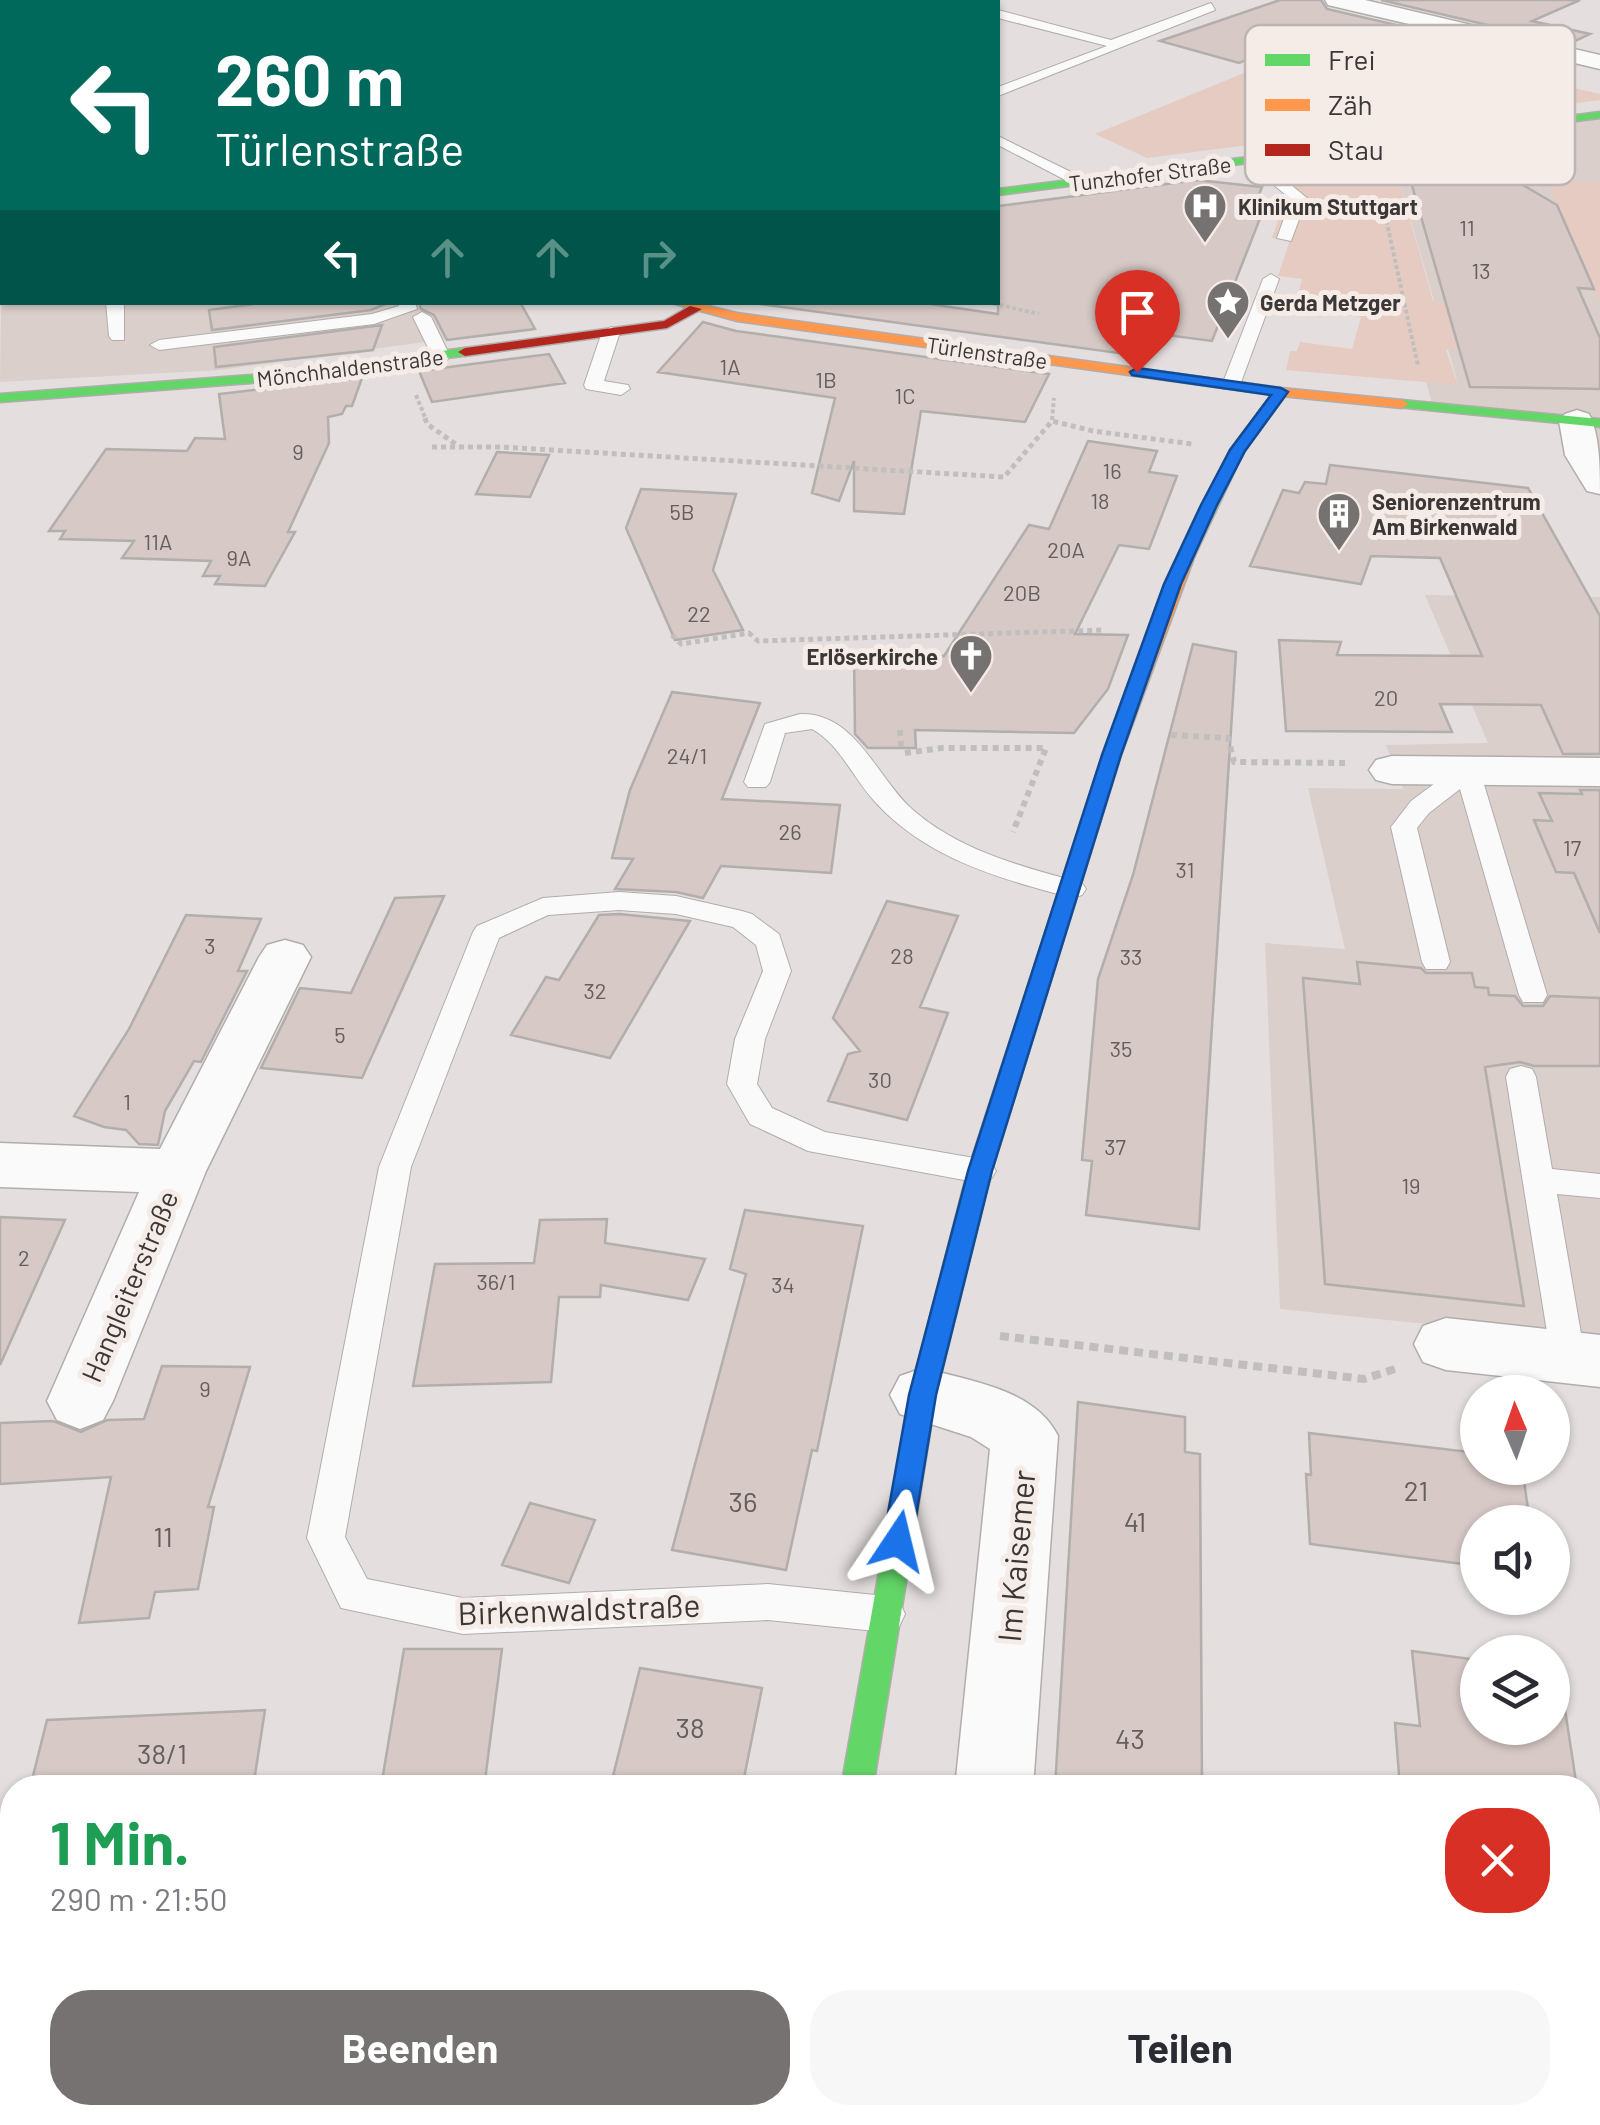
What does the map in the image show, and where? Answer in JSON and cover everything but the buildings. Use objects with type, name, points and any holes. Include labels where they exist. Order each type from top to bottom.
[{"type":"street","points":[[1336,0],[1456,25]]},
{"type":"street","points":[[1575,55],[1600,62]]},
{"type":"street","name":"Tunzhofer Straße","points":[[1575,118],[1600,115]]},
{"type":"street","name":"Tunzhofer Straße","points":[[1000,192],[1245,162]]},
{"type":"street","name":"Türlenstraße","points":[[684,306],[1281,392],[1588,422]]},
{"type":"street","name":"Mönchhaldenstraße","points":[[0,398],[169,388],[441,356],[667,324],[684,306]]},
{"type":"street","points":[[858,1775],[923,1395],[980,1171],[1112,755],[1173,584],[1238,450],[1281,392]]},
{"type":"street","points":[[1588,422],[1583,455],[1600,483]]},
{"type":"street","points":[[1374,766],[1600,772]]},
{"type":"street","name":"Hangleiterstraße","points":[[80,1401],[177,1171],[285,957]]},
{"type":"street","name":"Hangleiterstraße","points":[[0,1165],[177,1171]]},
{"type":"street","points":[[1446,1344],[1584,1359]]},
{"type":"street","name":"Im Kaisemer","points":[[923,1395],[991,1416],[1026,1436],[995,1775]]},
{"type":"lane","points":[[1000,11],[1012,5]]},
{"type":"lane","points":[[1112,44],[1211,7]]},
{"type":"lane","points":[[1000,13],[1120,46],[1000,91]]},
{"type":"lane","points":[[1000,141],[1078,182]]},
{"type":"lane","points":[[1283,185],[1299,198],[1285,238]]},
{"type":"lane","points":[[1231,385],[1271,280]]},
{"type":"lane","points":[[115,305],[118,336]]},
{"type":"lane","points":[[159,345],[374,319],[408,309],[407,305]]},
{"type":"lane","points":[[422,318],[441,356]]},
{"type":"lane","points":[[594,384],[611,332]]},
{"type":"lane","points":[[570,394],[594,384],[621,390]]},
{"type":"lane","points":[[758,782],[774,729],[789,723],[817,722],[828,727],[889,803],[916,826],[964,856],[1000,871],[1072,889]]},
{"type":"lane","points":[[1436,962],[1404,827],[1420,807],[1468,771],[1533,995]]},
{"type":"lane","name":"Birkenwaldstraße","points":[[886,1614],[768,1602],[463,1616],[355,1595],[326,1538],[395,1167],[487,932],[544,907],[620,900],[676,905],[742,920],[769,942],[777,971],[750,1038],[742,1084],[761,1116],[820,1143],[980,1171]]},
{"type":"lane","points":[[1521,1077],[1538,1180],[1584,1359]]},
{"type":"lane","points":[[1538,1180],[1600,1186]]},
{"type":"path","points":[[1287,185],[1372,208],[1388,223],[1426,407]]},
{"type":"path","points":[[999,305],[1045,316]]},
{"type":"path","points":[[402,361],[427,424],[458,446]]},
{"type":"path","points":[[432,447],[1004,478],[1052,422],[1238,450]]},
{"type":"path","points":[[672,635],[681,644],[749,633],[758,641],[1114,630],[1154,637]]},
{"type":"path","points":[[900,730],[901,753],[942,748],[1046,748],[1000,871]]},
{"type":"path","points":[[1203,738],[1228,738],[1234,762],[1374,766]]},
{"type":"path","points":[[1043,1342],[1364,1379]]},
{"type":"shaded area","points":[[1245,73],[1245,145],[1147,158],[1095,134]]},
{"type":"shaded area","points":[[1575,88],[1600,94],[1600,100],[1575,103]]},
{"type":"shaded area","points":[[1600,117],[1600,466],[1581,417],[1432,404],[1426,382],[1458,384],[1401,185],[1575,185],[1575,120]]},
{"type":"shaded area","points":[[1600,182],[1600,304],[1549,185]]},
{"type":"shaded area","points":[[1290,185],[1400,185],[1433,301],[1457,303],[1484,349],[1446,350],[1458,385],[1286,370],[1290,351],[1297,351],[1300,342],[1352,349],[1361,317],[1295,308],[1302,279],[1278,276],[1290,240],[1272,238]]},
{"type":"shaded area","points":[[1,305],[448,305],[476,335],[220,370],[0,382]]},
{"type":"shaded area","points":[[1425,595],[1600,597],[1600,1342],[1280,1309],[1265,943],[1345,949],[1308,788],[1403,789],[1386,745],[1488,743]]},
{"type":"traffic: fast","points":[[1575,118],[1600,115]]},
{"type":"traffic: fast","points":[[1000,192],[1245,160]]},
{"type":"traffic: fast","points":[[0,398],[251,379],[465,352]]},
{"type":"traffic: fast","points":[[1187,555],[1237,450],[1281,392]]},
{"type":"traffic: fast","points":[[1402,404],[1600,423]]},
{"type":"traffic: fast","points":[[859,1775],[923,1395],[979,1173]]},
{"type":"traffic: slow","points":[[687,305],[737,317],[1281,392],[1402,404]]},
{"type":"traffic: slow","points":[[979,1173],[1112,755],[1187,555]]},
{"type":"traffic: jam","points":[[465,352],[667,324],[695,309]]},
{"type":"place","name":"Klinikum Stuttgart","points":[[1205,244]]},
{"type":"place","name":"Gerda Metzger","points":[[1228,340]]},
{"type":"place","name":"Seniorenzentrum Am Birkenwald","points":[[1339,552]]},
{"type":"place","name":"Erlöserkirche","points":[[971,694]]},
{"type":"route","points":[[898,1541],[923,1395],[980,1171],[1112,755],[1173,584],[1209,505],[1238,450],[1281,392],[1137,372]]}]
